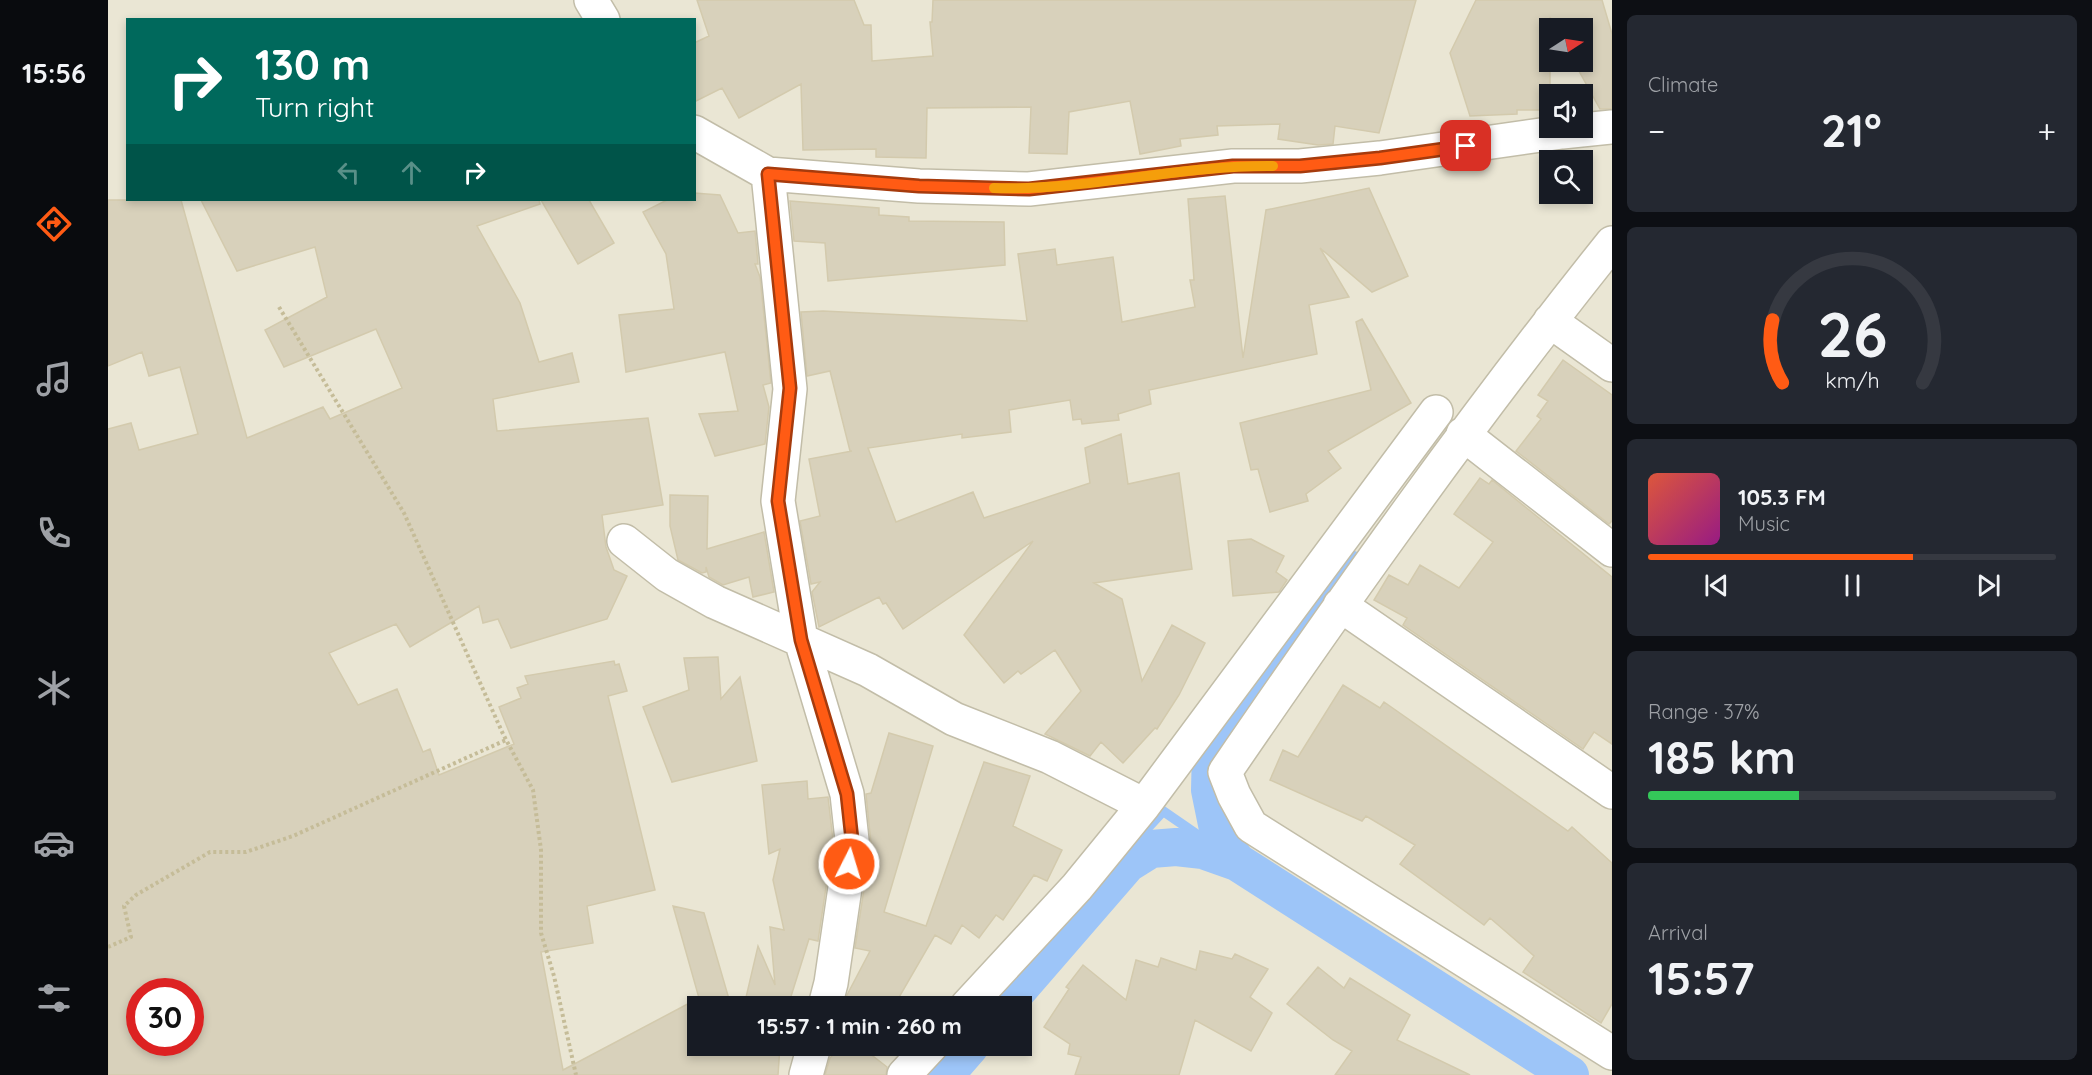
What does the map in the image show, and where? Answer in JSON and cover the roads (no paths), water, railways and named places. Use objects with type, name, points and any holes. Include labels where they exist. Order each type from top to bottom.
[{"type":"street","points":[[591,0],[602,18]]},
{"type":"street","points":[[696,133],[768,174],[919,186],[1029,189],[1233,166],[1300,166],[1380,158],[1612,127]]},
{"type":"street","points":[[768,174],[790,388],[778,501],[801,640],[847,794],[852,840],[828,996]]},
{"type":"street","points":[[1612,243],[1463,434],[1340,605],[1225,772],[1234,795],[1251,826],[1612,1053]]},
{"type":"street","points":[[1550,321],[1612,365]]},
{"type":"street","points":[[976,996],[1077,887],[1144,805],[1436,412]]},
{"type":"street","points":[[1463,434],[1612,550]]},
{"type":"street","points":[[624,542],[667,575],[715,602],[868,670],[954,719],[1050,757],[1144,805]]},
{"type":"street","points":[[1340,605],[1612,792]]},
{"type":"street","points":[[806,1075],[811,1056]]},
{"type":"street","points":[[904,1075],[922,1056]]},
{"type":"waterway","points":[[1237,862],[1220,839],[1210,790],[1211,749],[1349,569]]},
{"type":"waterway","points":[[1129,848],[1163,811],[1237,862]]},
{"type":"waterway","points":[[1013,996],[1127,864],[1151,849],[1176,847],[1203,850],[1237,862],[1570,1075]]},
{"type":"waterway","points":[[938,1061],[942,1056]]},
{"type":"waterway","points":[[945,1075],[961,1056]]}]
